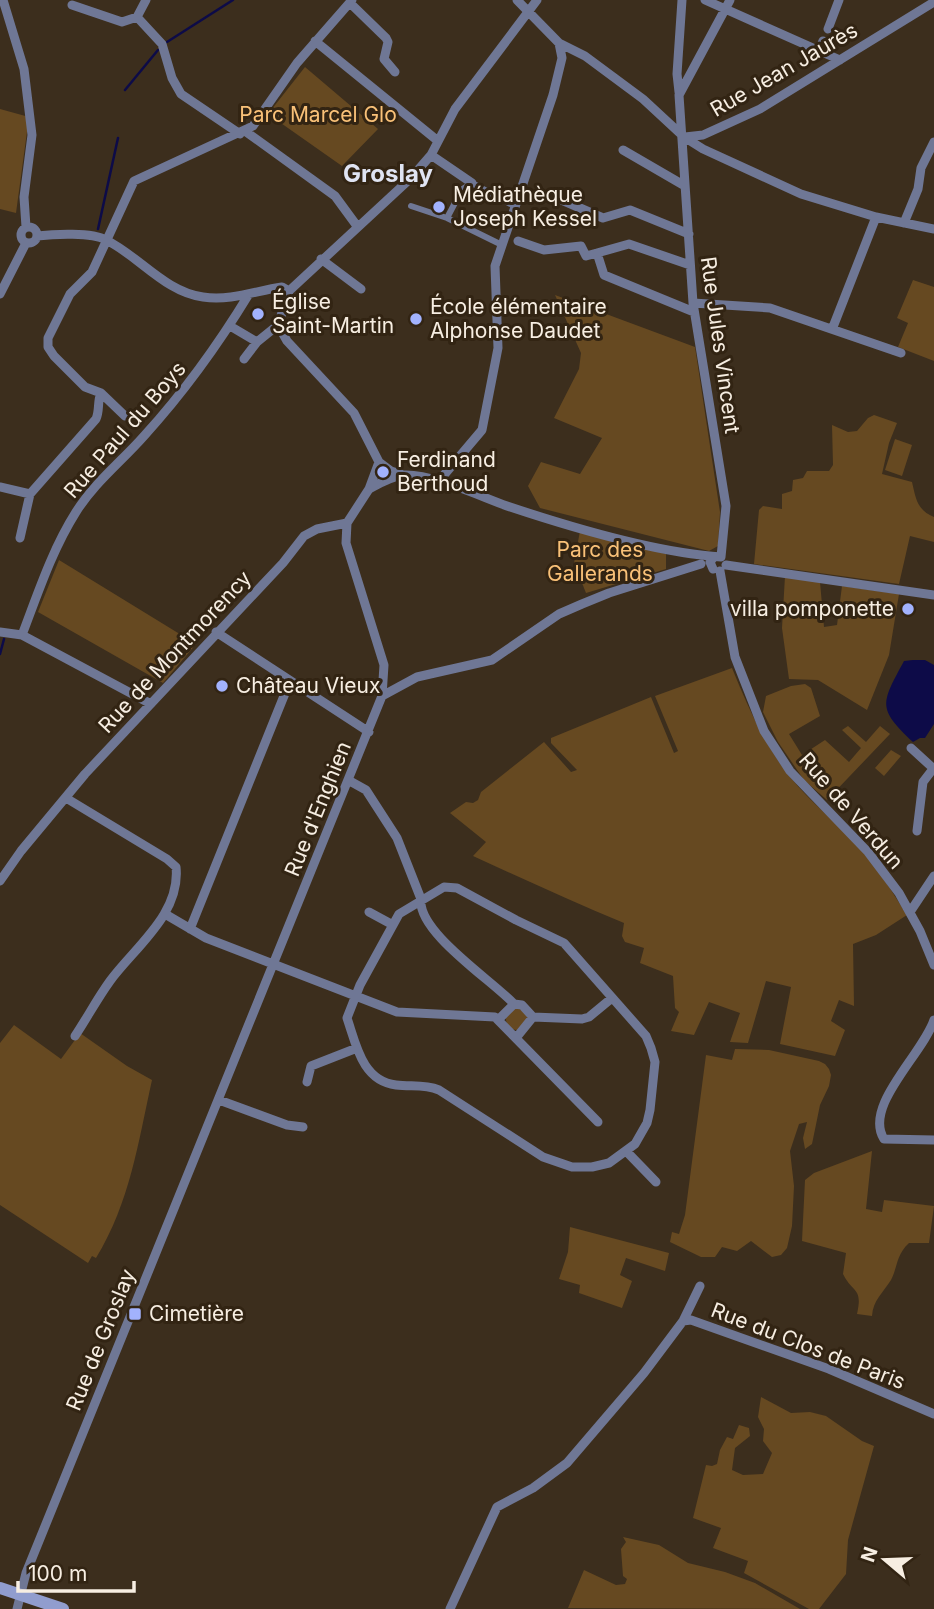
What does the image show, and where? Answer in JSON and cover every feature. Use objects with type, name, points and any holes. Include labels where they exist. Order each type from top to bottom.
[{"type":"main road","points":[[0,1588],[63,1609]]},
{"type":"street","points":[[3,0],[24,69],[32,135],[24,197],[26,227],[20,236],[26,243]]},
{"type":"street","points":[[72,5],[122,22],[137,18],[146,0]]},
{"type":"street","points":[[517,0],[559,43],[585,56],[643,99],[684,137],[703,149],[801,194],[876,217],[934,229]]},
{"type":"street","points":[[244,359],[257,342],[278,325],[289,291],[411,178],[431,155],[455,109],[537,0]]},
{"type":"street","name":"Rue Jules Vincent","points":[[682,0],[677,74],[684,137],[693,307],[726,506],[718,564]]},
{"type":"street","points":[[705,0],[728,4],[840,60]]},
{"type":"street","points":[[828,29],[839,0]]},
{"type":"street","points":[[125,416],[100,393],[85,387],[54,356],[48,347],[48,338],[70,294],[92,272],[130,189],[138,178],[253,127],[315,41],[351,1],[386,38],[388,42],[384,59],[395,72]]},
{"type":"street","name":"Rue Jean Jaurès","points":[[684,137],[703,135],[760,109],[934,2]]},
{"type":"street","points":[[679,95],[728,4]]},
{"type":"street","points":[[137,18],[163,44],[172,78],[181,94],[243,132],[335,197],[357,226]]},
{"type":"street","points":[[315,41],[438,141]]},
{"type":"street","points":[[819,51],[823,41]]},
{"type":"street","points":[[438,482],[482,430],[498,348],[495,266],[553,95],[562,58],[559,43]]},
{"type":"street","points":[[904,223],[918,189],[921,167],[934,142]]},
{"type":"street","points":[[623,150],[685,186]]},
{"type":"street","points":[[431,155],[472,183],[516,207]]},
{"type":"street","points":[[461,190],[472,183]]},
{"type":"street","points":[[557,198],[603,218],[630,210],[689,234]]},
{"type":"street","points":[[447,218],[457,199]]},
{"type":"street","points":[[411,206],[447,218],[502,245]]},
{"type":"street","points":[[832,327],[876,217]]},
{"type":"street","points":[[26,227],[34,228],[37,236],[34,242],[26,243]]},
{"type":"street","points":[[37,236],[106,239],[160,278],[201,297],[235,298],[282,286],[289,291]]},
{"type":"street","points":[[518,241],[544,250],[581,246],[586,256],[629,244],[690,265]]},
{"type":"street","points":[[0,294],[26,243]]},
{"type":"street","points":[[597,253],[604,275],[693,307],[770,307],[901,353]]},
{"type":"street","points":[[321,259],[361,289]]},
{"type":"street","name":"Rue Paul du Boys","points":[[22,635],[53,555],[76,511],[97,484],[143,438],[200,370],[249,293]]},
{"type":"street","points":[[278,325],[287,341],[354,413],[379,462],[391,471],[438,482],[534,514],[718,564]]},
{"type":"street","points":[[230,326],[257,342]]},
{"type":"street","points":[[20,538],[30,494],[96,419],[100,393]]},
{"type":"street","points":[[347,523],[369,489],[379,462]]},
{"type":"street","points":[[369,489],[387,479],[405,475]]},
{"type":"street","points":[[0,487],[30,494]]},
{"type":"street","name":"Rue de Montmorency","points":[[0,881],[66,797],[216,632],[283,563],[304,536],[317,529],[347,523]]},
{"type":"street","name":"Rue d'Enghien","points":[[219,1100],[382,696],[384,665],[346,543],[347,523]]},
{"type":"street","points":[[681,553],[701,564]]},
{"type":"street","points":[[382,696],[417,677],[492,660],[559,614],[602,595],[701,564],[718,564],[934,595]]},
{"type":"street","name":"Rue de Verdun","points":[[718,564],[734,657],[764,731],[790,771],[868,852],[910,912],[934,965]]},
{"type":"street","points":[[0,632],[22,635],[151,704]]},
{"type":"street","points":[[216,632],[369,732]]},
{"type":"street","points":[[190,929],[290,681]]},
{"type":"street","points":[[911,748],[933,769],[923,782],[917,831]]},
{"type":"street","points":[[348,780],[366,790],[397,838],[421,899],[420,907],[430,925],[464,962],[500,989],[514,1004]]},
{"type":"street","points":[[66,797],[167,859],[176,867],[178,881],[165,914],[110,981],[75,1036]]},
{"type":"street","points":[[910,912],[934,876]]},
{"type":"street","points":[[443,887],[457,888],[516,920],[557,938],[571,950],[646,1036],[654,1062],[647,1123],[642,1135],[627,1152],[609,1163],[592,1167],[572,1167],[551,1161],[439,1090],[420,1085],[394,1085],[376,1077],[362,1060],[346,1018],[355,995],[393,925],[399,914],[421,899],[443,887]]},
{"type":"street","points":[[369,912],[393,925]]},
{"type":"street","points":[[165,914],[206,938],[403,1013],[495,1017],[598,1122]]},
{"type":"street","points":[[533,1017],[589,1017],[612,998]]},
{"type":"street","points":[[498,1020],[514,1004],[522,1004],[533,1017]]},
{"type":"street","points":[[516,1038],[533,1017]]},
{"type":"street","points":[[934,1020],[919,1049],[885,1097],[878,1126],[884,1139],[934,1140]]},
{"type":"street","points":[[307,1082],[311,1066],[357,1048]]},
{"type":"street","points":[[219,1100],[287,1125],[303,1127]]},
{"type":"street","name":"Rue de Groslay","points":[[18,1609],[26,1573],[219,1100]]},
{"type":"street","points":[[627,1152],[656,1182]]},
{"type":"street","points":[[683,1321],[701,1286]]},
{"type":"street","name":"Rue du Clos de Paris","points":[[450,1609],[496,1507],[533,1488],[567,1463],[652,1364],[683,1321],[691,1320],[804,1360],[934,1415]]},
{"type":"green space","name":"Parc Marcel Glo","points":[[305,67],[378,129],[342,166],[268,114]]},
{"type":"green space","points":[[0,109],[29,117],[16,213],[0,209]]},
{"type":"green space","points":[[913,280],[934,287],[934,361],[898,347],[908,323],[897,318]]},
{"type":"green space","points":[[555,295],[695,347],[720,512],[718,546],[709,551],[540,508],[528,486],[541,462],[580,474],[602,438],[554,418],[579,369],[581,353]]},
{"type":"green space","points":[[874,415],[897,423],[882,474],[912,482],[921,507],[934,517],[934,542],[910,536],[899,584],[754,564],[759,510],[763,506],[782,509],[782,494],[792,491],[793,480],[803,478],[807,471],[829,471],[833,465],[832,425],[848,432],[857,431]]},
{"type":"green space","points":[[895,439],[912,445],[902,476],[885,470]]},
{"type":"green space","name":"Parc des Gallerands","points":[[580,531],[666,554],[666,569],[586,593],[574,563]]},
{"type":"green space","points":[[59,560],[196,644],[163,683],[38,612]]},
{"type":"green space","points":[[785,576],[820,582],[824,627],[837,625],[842,586],[899,594],[889,655],[867,710],[818,680],[789,679],[782,628]]},
{"type":"green space","points":[[732,668],[772,752],[798,787],[868,858],[907,915],[876,935],[853,944],[854,1006],[839,1000],[831,1021],[845,1030],[835,1056],[780,1044],[791,987],[766,981],[748,1043],[730,1042],[740,1013],[709,1002],[694,1035],[671,1031],[679,1012],[675,1008],[673,976],[640,963],[644,948],[625,942],[622,936],[624,923],[473,856],[486,842],[450,813],[466,802],[473,803],[478,800],[481,792],[544,742],[571,772],[577,770],[551,743],[551,738],[651,697],[674,753],[678,751],[655,696]]},
{"type":"green space","points":[[805,684],[811,688],[820,716],[789,734],[802,755],[825,740],[849,762],[861,748],[842,730],[848,726],[866,742],[880,726],[890,734],[827,800],[804,780],[778,742],[763,712],[766,696],[791,686]]},
{"type":"green space","points":[[891,750],[901,756],[884,776],[875,768]]},
{"type":"green space","points":[[517,1008],[525,1011],[528,1019],[525,1027],[517,1030],[509,1027],[506,1019],[509,1011]]},
{"type":"green space","points":[[14,1025],[61,1059],[80,1033],[152,1080],[125,1194],[108,1237],[96,1258],[92,1256],[88,1263],[0,1205],[0,1043]]},
{"type":"green space","points":[[735,1049],[769,1050],[819,1061],[825,1064],[831,1075],[820,1105],[812,1144],[805,1149],[803,1138],[807,1122],[799,1124],[790,1151],[794,1186],[792,1226],[787,1248],[781,1255],[772,1257],[751,1241],[737,1251],[722,1247],[715,1257],[701,1257],[670,1242],[672,1232],[679,1234],[685,1215],[706,1055],[732,1060]]},
{"type":"green space","points":[[872,1151],[866,1209],[882,1212],[884,1200],[934,1206],[929,1243],[909,1243],[905,1247],[891,1280],[876,1301],[872,1316],[857,1314],[858,1295],[843,1274],[846,1253],[802,1241],[805,1180],[814,1173]]},
{"type":"green space","points":[[570,1227],[669,1253],[665,1271],[626,1258],[620,1275],[632,1281],[622,1308],[579,1293],[580,1285],[559,1279],[568,1252]]},
{"type":"green space","points":[[761,1397],[791,1413],[810,1412],[826,1416],[862,1441],[874,1446],[848,1540],[846,1574],[819,1609],[809,1609],[744,1573],[748,1561],[713,1548],[721,1528],[693,1518],[706,1465],[717,1464],[727,1437],[733,1439],[739,1425],[749,1428],[750,1436],[735,1448],[732,1470],[743,1475],[763,1474],[772,1453],[763,1441],[764,1429],[758,1417]]},
{"type":"green space","points":[[623,1537],[659,1545],[688,1563],[755,1583],[800,1609],[568,1608],[584,1570],[616,1585],[625,1584],[627,1579],[623,1576],[621,1549],[626,1542]]},
{"type":"shaded area","points":[[925,660],[934,665],[934,724],[925,738],[913,742],[893,721],[886,705],[891,687],[904,661]]},
{"type":"waterway","points":[[167,42],[233,0]]},
{"type":"waterway","points":[[125,90],[158,50]]},
{"type":"waterway","points":[[98,229],[118,138]]},
{"type":"waterway","points":[[0,654],[4,639]]},
{"type":"place","name":"Médiathèque Joseph Kessel","points":[[439,207]]},
{"type":"place","name":"Église Saint-Martin","points":[[258,314]]},
{"type":"place","name":"École élémentaire Alphonse Daudet","points":[[416,319]]},
{"type":"place","name":"Ferdinand Berthoud","points":[[383,472]]},
{"type":"place","name":"villa pomponette","points":[[908,609]]},
{"type":"place","name":"Château Vieux","points":[[222,686]]},
{"type":"place","name":"Cimetière","points":[[135,1314]]},
{"type":"district","name":"Groslay","points":[[388,174]]}]
